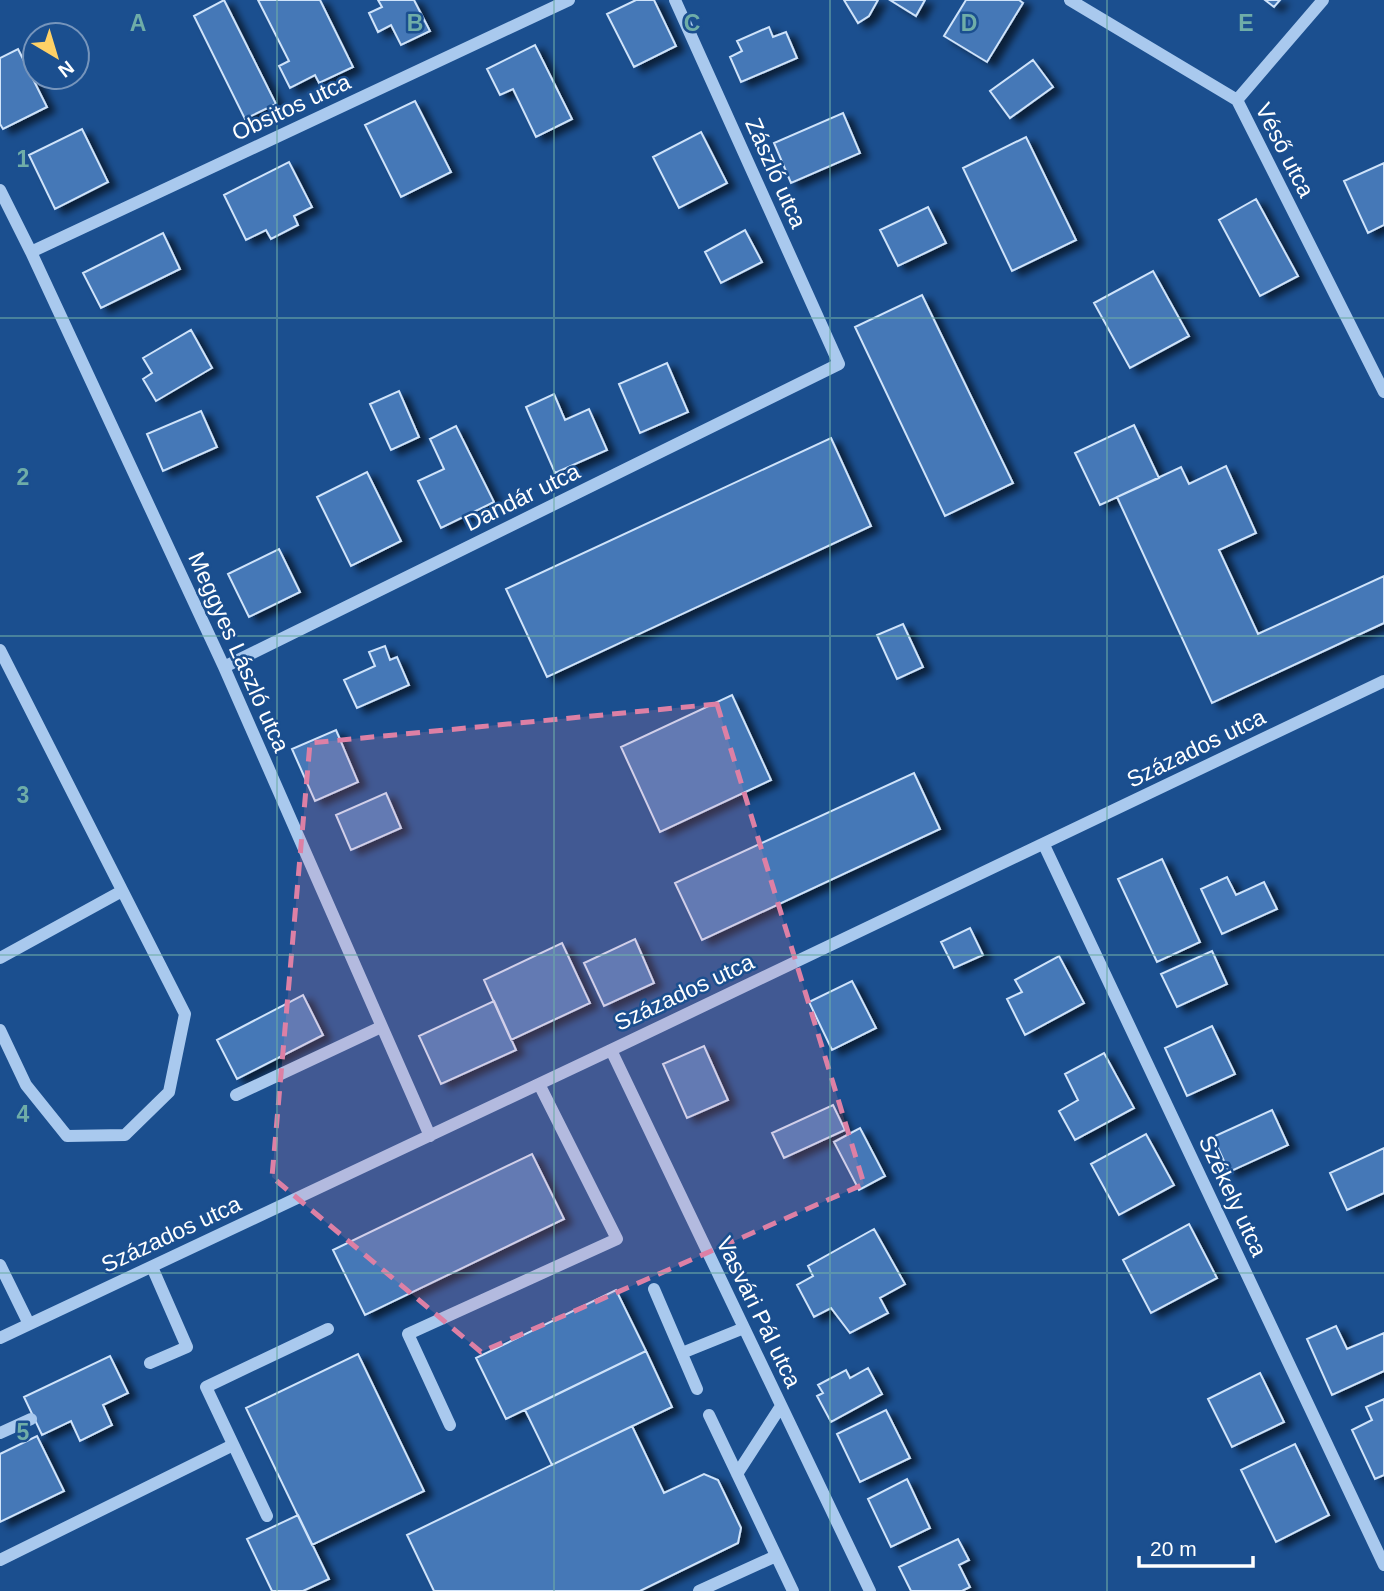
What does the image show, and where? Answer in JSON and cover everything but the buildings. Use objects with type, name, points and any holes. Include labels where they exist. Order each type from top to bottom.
[{"type":"street","name":"Obsitos utca","points":[[31,252],[569,0]]},
{"type":"street","name":"Zászló utca","points":[[675,0],[839,364]]},
{"type":"street","name":"Véső utca","points":[[1070,0],[1237,100],[1384,392]]},
{"type":"street","points":[[1237,100],[1323,0]]},
{"type":"street","name":"Meggyes László utca","points":[[0,191],[224,667],[430,1136]]},
{"type":"street","name":"Dandár utca","points":[[224,667],[839,364]]},
{"type":"street","points":[[0,650],[185,1014],[169,1092],[125,1135],[67,1136],[26,1085],[0,1030]]},
{"type":"street","name":"Százados utca","points":[[0,1338],[1044,845],[1384,681]]},
{"type":"street","name":"Székely utca","points":[[1044,845],[1384,1565]]},
{"type":"street","points":[[0,958],[122,891]]},
{"type":"street","points":[[236,1095],[381,1027]]},
{"type":"street","name":"Vasvári Pál utca","points":[[611,1050],[870,1591]]},
{"type":"street","points":[[450,1425],[408,1334],[617,1239],[539,1084]]},
{"type":"street","points":[[0,1265],[29,1324]]},
{"type":"street","points":[[150,1363],[187,1347],[152,1267]]},
{"type":"street","points":[[654,1289],[697,1389]]},
{"type":"street","points":[[682,1353],[744,1328]]},
{"type":"street","points":[[267,1516],[206,1387],[328,1329]]},
{"type":"street","points":[[737,1474],[781,1406]]},
{"type":"street","points":[[709,1415],[793,1591]]},
{"type":"street","points":[[0,1433],[31,1419]]},
{"type":"street","points":[[0,1560],[233,1445]]},
{"type":"street","points":[[699,1591],[776,1556]]},
{"type":"highlighted area","points":[[717,704],[864,1184],[481,1352],[272,1177],[310,743]]}]
